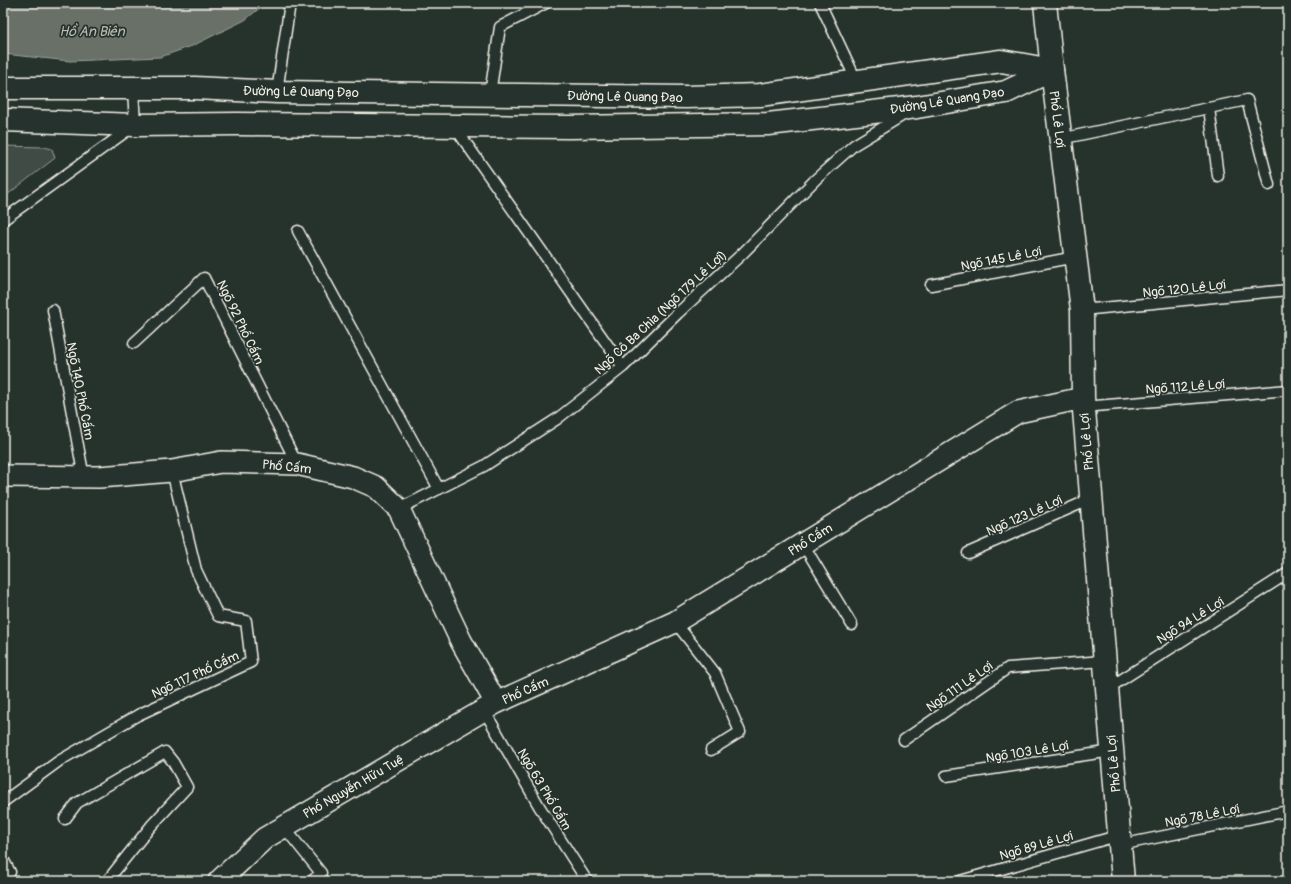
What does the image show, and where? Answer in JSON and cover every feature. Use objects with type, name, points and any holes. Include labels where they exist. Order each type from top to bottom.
[{"type":"street","name":"Phố Lê Lợi","points":[[1045,3],[1060,138],[1082,310],[1083,402],[1123,881]]},
{"type":"street","name":"Đường Lê Quang Đạo","points":[[3,88],[195,88],[277,92],[686,97],[760,96],[1001,61],[1052,70]]},
{"type":"street","name":"Đường Lê Quang Đạo","points":[[3,120],[135,125],[570,127],[768,124],[917,107],[1006,92],[1052,70]]},
{"type":"street","name":"Phố Cấm","points":[[3,476],[84,478],[172,471],[221,462],[297,464],[359,480],[376,487],[398,509],[461,641],[490,706],[675,622],[1018,412],[1083,402]]},
{"type":"street","name":"Phố Nguyễn Hữu Tuệ","points":[[219,881],[265,838],[490,706]]},
{"type":"lane","points":[[277,92],[290,3]]},
{"type":"lane","points":[[490,94],[500,27],[546,3]]},
{"type":"lane","points":[[820,3],[857,82]]},
{"type":"lane","points":[[3,220],[135,125],[133,88]]},
{"type":"lane","points":[[1060,138],[1247,100],[1269,185]]},
{"type":"lane","name":"Ngõ Cô Ba Chìa (Ngõ 179 Lê Lợi)","points":[[398,509],[484,466],[557,419],[623,367],[678,313],[743,253],[816,179],[854,145],[917,107]]},
{"type":"lane","points":[[1209,108],[1218,176]]},
{"type":"lane","points":[[454,126],[623,367]]},
{"type":"lane","points":[[298,231],[439,489]]},
{"type":"lane","name":"Ngõ 145 Lê Lợi","points":[[931,285],[1075,257]]},
{"type":"lane","name":"Ngõ 92 Phố Cấm","points":[[134,343],[204,278],[297,464]]},
{"type":"lane","name":"Ngõ 120 Lê Lợi","points":[[1082,310],[1288,290]]},
{"type":"lane","name":"Ngõ 140 Phố Cấm","points":[[53,310],[84,478]]},
{"type":"lane","name":"Ngõ 112 Lê Lợi","points":[[1083,402],[1288,390]]},
{"type":"lane","name":"Ngõ 117 Phố Cấm","points":[[3,802],[59,761],[138,715],[251,662],[246,621],[218,616],[196,570],[172,471]]},
{"type":"lane","name":"Ngõ 123 Lê Lợi","points":[[968,554],[1091,500]]},
{"type":"lane","points":[[803,544],[852,625]]},
{"type":"lane","name":"Ngõ 94 Lê Lợi","points":[[1107,689],[1288,573]]},
{"type":"lane","points":[[675,622],[714,673],[740,732],[712,750]]},
{"type":"lane","name":"Ngõ 111 Lê Lợi","points":[[904,740],[1008,668],[1104,661]]},
{"type":"lane","name":"Ngõ 63 Phố Cấm","points":[[490,706],[539,806],[587,881]]},
{"type":"lane","name":"Ngõ 103 Lê Lợi","points":[[946,776],[1112,751]]},
{"type":"lane","points":[[65,819],[77,803],[165,752],[173,762],[187,787],[151,826],[107,881]]},
{"type":"lane","name":"Ngõ 78 Lê Lợi","points":[[1120,840],[1288,811]]},
{"type":"lane","points":[[284,827],[321,873],[312,881]]},
{"type":"lane","name":"Ngõ 89 Lê Lợi","points":[[960,881],[1120,840]]},
{"type":"lane","points":[[3,859],[10,872],[3,881]]},
{"type":"shaded area","points":[[3,146],[44,147],[52,149],[55,158],[3,198]]},
{"type":"water","name":"Hồ An Biên","points":[[3,3],[266,3],[245,20],[192,46],[160,57],[70,61],[3,54]]}]
